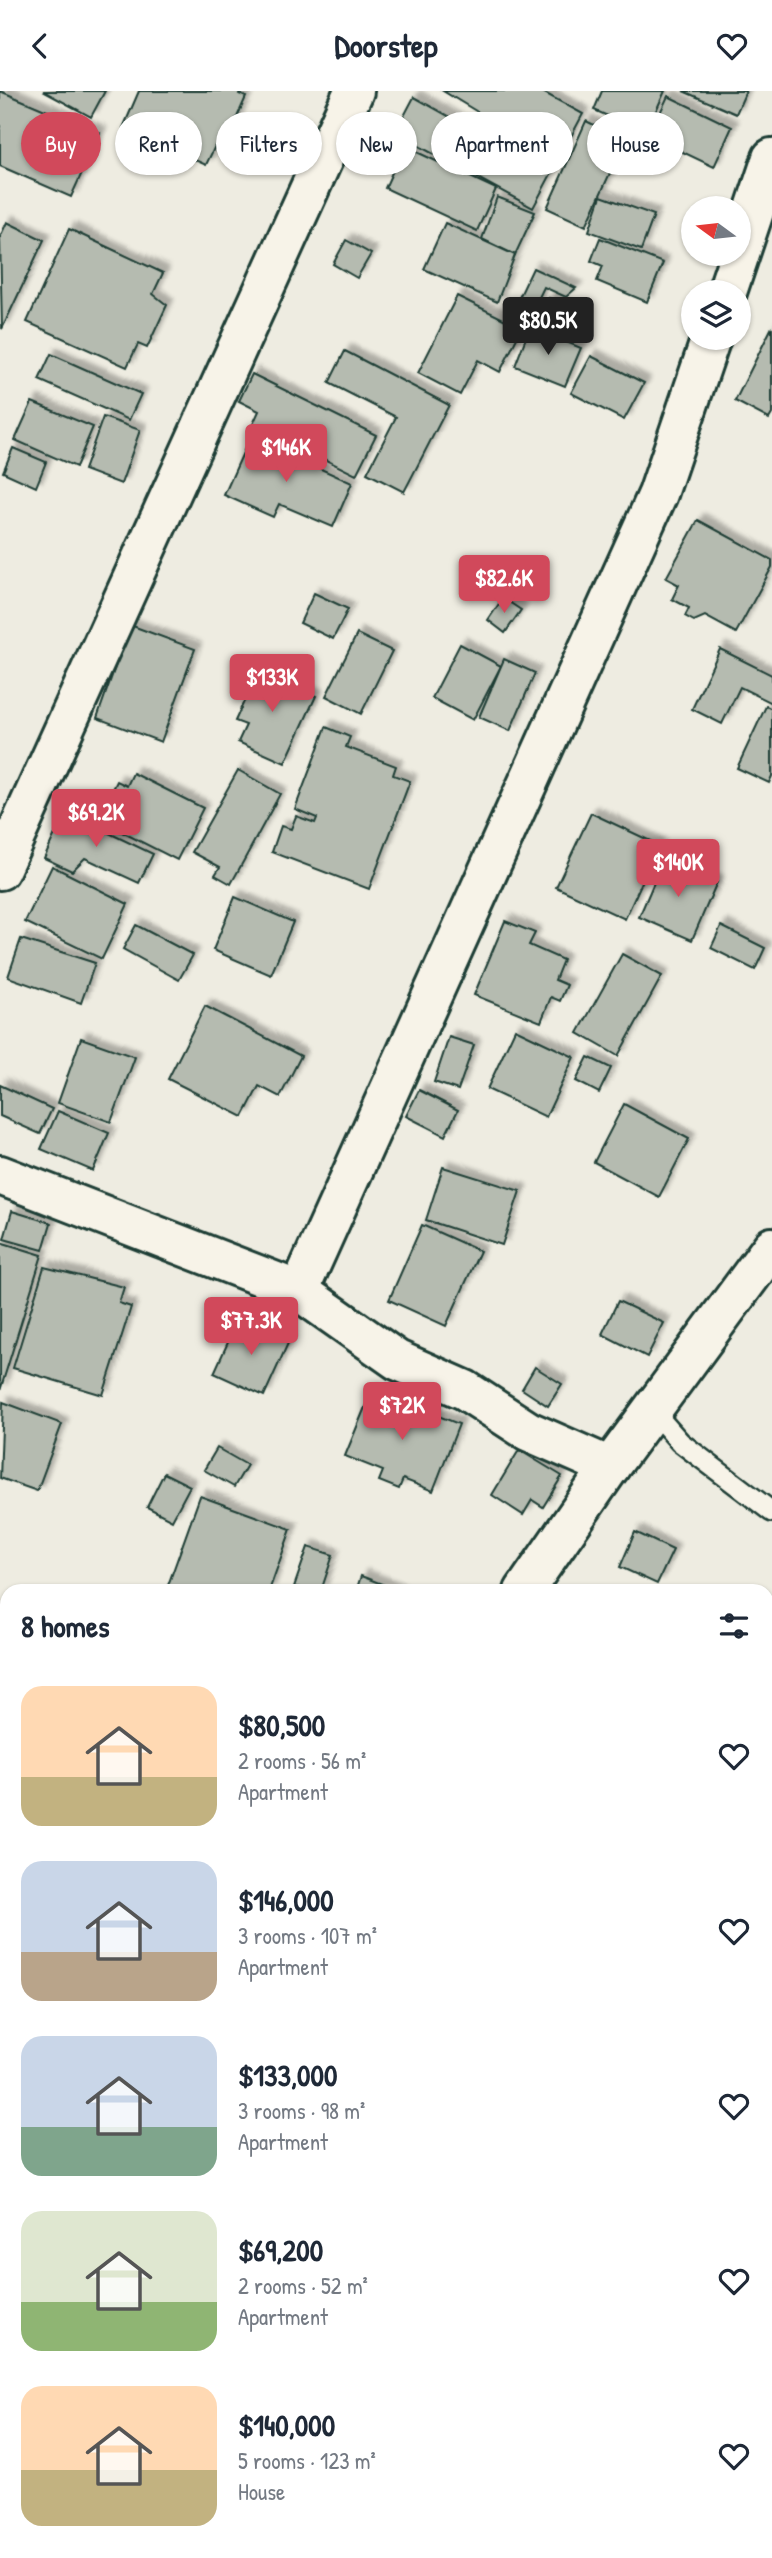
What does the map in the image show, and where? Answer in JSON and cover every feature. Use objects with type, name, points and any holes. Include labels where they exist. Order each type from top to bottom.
[{"type":"street","points":[[0,870],[354,91]]},
{"type":"street","points":[[731,280],[772,159]]},
{"type":"street","points":[[299,1291],[658,494],[707,350]]},
{"type":"street","points":[[0,1175],[299,1291],[397,1360],[465,1390],[528,1431],[610,1467]]},
{"type":"street","points":[[529,1584],[610,1467],[772,1247]]},
{"type":"lane","points":[[652,1410],[680,1442],[772,1512]]},
{"type":"building","points":[[0,91],[50,112],[21,112],[21,175],[81,175],[71,197],[0,166]]},
{"type":"building","points":[[43,91],[105,91],[94,112],[82,112]]},
{"type":"building","points":[[139,91],[240,91],[239,94],[246,97],[239,112],[216,112],[216,146],[206,165],[202,163],[202,112],[130,112]]},
{"type":"building","points":[[443,91],[541,91],[583,114],[573,133],[573,112],[478,112]]},
{"type":"building","points":[[602,91],[665,91],[656,112],[594,110]]},
{"type":"building","points":[[683,91],[746,91],[736,114]]},
{"type":"building","points":[[668,96],[732,127],[714,167],[684,153],[684,112],[660,112]]},
{"type":"building","points":[[414,97],[441,112],[431,112],[431,153],[417,145],[417,112],[406,112]]},
{"type":"building","points":[[586,121],[587,175],[609,175],[586,226],[547,208],[562,175],[573,175],[573,150]]},
{"type":"building","points":[[417,152],[431,159],[431,175],[466,175],[496,189],[477,231],[385,188],[391,175],[417,175]]},
{"type":"building","points":[[472,175],[551,175],[533,208]]},
{"type":"building","points":[[601,196],[654,215],[641,250],[589,231]]},
{"type":"building","points":[[497,197],[535,212],[515,255],[482,239]]},
{"type":"building","points":[[7,222],[44,240],[2,329],[0,237]]},
{"type":"building","points":[[445,223],[515,255],[497,302],[424,269]]},
{"type":"building","points":[[69,229],[163,273],[153,294],[167,305],[147,348],[138,344],[127,367],[27,322]]},
{"type":"building","points":[[600,238],[663,263],[647,302],[597,281],[603,266],[591,261]]},
{"type":"building","points":[[346,240],[371,254],[357,278],[333,264]]},
{"type":"building","points":[[533,268],[576,288],[566,297],[544,287],[531,314],[515,306]]},
{"type":"building","points":[[457,296],[522,328],[500,372],[478,360],[460,395],[418,373]]},
{"type":"building","points":[[549,298],[578,313],[566,337],[537,322]]},
{"type":"building","points":[[530,327],[581,348],[565,386],[515,366]]},
{"type":"building","points":[[772,327],[772,414],[769,419],[735,401]]},
{"type":"building","points":[[345,351],[449,405],[404,492],[367,473],[396,417],[329,383]]},
{"type":"building","points":[[51,354],[141,394],[129,420],[39,380]]},
{"type":"building","points":[[591,356],[644,383],[624,420],[571,393]]},
{"type":"building","points":[[252,374],[376,435],[356,475],[253,424],[259,411],[239,401]]},
{"type":"building","points":[[32,402],[93,427],[76,467],[15,440]]},
{"type":"building","points":[[103,417],[140,430],[121,484],[84,470]]},
{"type":"building","points":[[250,437],[352,483],[333,527],[279,504],[273,517],[224,495]]},
{"type":"building","points":[[13,448],[46,462],[36,487],[3,472]]},
{"type":"building","points":[[698,520],[772,560],[772,567],[736,633],[705,616],[694,621],[685,616],[689,608],[672,599],[679,585],[666,578]]},
{"type":"building","points":[[314,593],[348,609],[333,639],[300,623]]},
{"type":"building","points":[[503,598],[521,610],[505,633],[488,620]]},
{"type":"building","points":[[130,625],[195,649],[161,742],[97,718]]},
{"type":"building","points":[[357,634],[392,651],[361,714],[326,696]]},
{"type":"building","points":[[460,644],[501,666],[473,720],[432,698]]},
{"type":"building","points":[[720,649],[772,675],[772,703],[740,687],[722,724],[692,709]]},
{"type":"building","points":[[504,659],[535,673],[510,731],[479,717]]},
{"type":"building","points":[[248,666],[316,696],[285,763],[238,742],[246,725],[235,721],[247,695],[237,690]]},
{"type":"building","points":[[766,706],[772,709],[772,776],[769,783],[737,768]]},
{"type":"building","points":[[326,727],[350,737],[346,747],[396,766],[393,775],[410,781],[369,889],[272,852],[281,826],[291,829],[296,816],[315,823],[317,818],[295,809]]},
{"type":"building","points":[[238,770],[280,794],[231,884],[215,875],[220,867],[192,852]]},
{"type":"building","points":[[133,773],[203,808],[177,860],[98,820],[117,781],[127,786]]},
{"type":"building","points":[[65,812],[153,854],[139,883],[85,858],[72,871],[44,858]]},
{"type":"building","points":[[591,813],[659,845],[625,919],[556,887]]},
{"type":"building","points":[[664,859],[717,882],[692,940],[639,917]]},
{"type":"building","points":[[52,866],[128,904],[102,959],[25,922]]},
{"type":"building","points":[[235,897],[293,922],[271,975],[213,950]]},
{"type":"building","points":[[505,921],[535,933],[529,945],[563,960],[555,980],[567,985],[560,1001],[551,997],[541,1022],[474,995]]},
{"type":"building","points":[[136,925],[193,955],[179,980],[123,949]]},
{"type":"building","points":[[721,926],[765,948],[755,970],[711,948]]},
{"type":"building","points":[[21,939],[95,963],[81,1003],[8,977]]},
{"type":"building","points":[[622,954],[662,976],[618,1056],[578,1033]]},
{"type":"building","points":[[205,1006],[301,1056],[280,1097],[259,1086],[243,1117],[168,1079]]},
{"type":"building","points":[[515,1029],[574,1057],[546,1117],[487,1089]]},
{"type":"building","points":[[449,1037],[474,1045],[458,1090],[434,1082]]},
{"type":"building","points":[[81,1038],[135,1057],[111,1122],[58,1103]]},
{"type":"building","points":[[588,1057],[611,1068],[599,1093],[576,1081]]},
{"type":"building","points":[[0,1085],[52,1109],[40,1134],[0,1116]]},
{"type":"building","points":[[419,1090],[458,1110],[445,1136],[406,1116]]},
{"type":"building","points":[[624,1104],[689,1139],[659,1197],[594,1162]]},
{"type":"building","points":[[58,1111],[109,1133],[93,1171],[41,1149]]},
{"type":"building","points":[[443,1167],[520,1191],[502,1245],[426,1220]]},
{"type":"building","points":[[12,1211],[51,1223],[43,1250],[4,1239]]},
{"type":"building","points":[[422,1225],[480,1251],[446,1326],[389,1300]]},
{"type":"building","points":[[0,1242],[42,1255],[0,1391]]},
{"type":"building","points":[[44,1267],[124,1287],[119,1303],[131,1307],[103,1395],[13,1368]]},
{"type":"building","points":[[618,1301],[664,1323],[647,1357],[602,1334]]},
{"type":"building","points":[[239,1318],[289,1341],[264,1396],[214,1373]]},
{"type":"building","points":[[535,1367],[562,1384],[548,1406],[522,1389]]},
{"type":"building","points":[[372,1390],[459,1424],[433,1491],[403,1479],[399,1489],[379,1481],[383,1471],[345,1456]]},
{"type":"building","points":[[3,1402],[62,1424],[37,1491],[0,1478]]},
{"type":"building","points":[[217,1448],[247,1465],[234,1487],[204,1470]]},
{"type":"building","points":[[519,1450],[562,1476],[543,1507],[532,1500],[523,1515],[492,1495]]},
{"type":"building","points":[[164,1473],[190,1486],[172,1520],[147,1507]]},
{"type":"building","points":[[200,1496],[291,1529],[271,1584],[169,1584]]},
{"type":"building","points":[[635,1532],[673,1550],[657,1584],[620,1567]]},
{"type":"building","points":[[308,1547],[333,1555],[323,1584],[295,1584]]},
{"type":"building","points":[[361,1576],[382,1584],[358,1584]]}]
